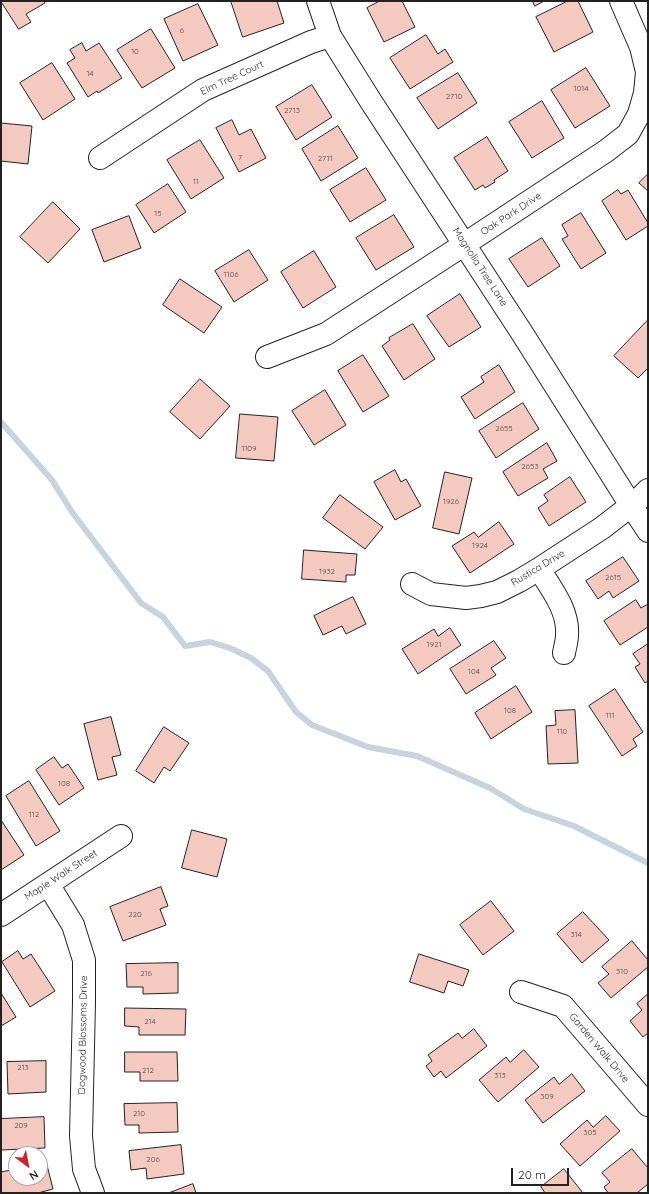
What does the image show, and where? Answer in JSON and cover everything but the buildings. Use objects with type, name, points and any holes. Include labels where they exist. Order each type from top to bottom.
[{"type":"street","name":"Magnolia Tree Lane","points":[[318,1],[330,36],[648,531]]},
{"type":"street","name":"Oak Park Drive","points":[[267,357],[326,334],[439,262],[606,151],[628,134],[639,114],[645,93],[647,72],[641,47],[621,1]]},
{"type":"street","name":"Elm Tree Court","points":[[100,158],[204,90],[311,42],[330,36]]},
{"type":"street","name":"Rustica Drive","points":[[412,584],[431,594],[466,598],[497,592],[539,569],[602,528],[631,506],[648,490]]},
{"type":"street","points":[[539,569],[560,605],[565,619],[568,634],[564,654]]},
{"type":"street","name":"Maple Walk Street","points":[[1,915],[122,836]]},
{"type":"street","name":"Dogwood Blossoms Drive","points":[[48,884],[73,925],[84,960],[81,1136],[84,1170],[93,1193]]},
{"type":"street","name":"Garden Walk Drive","points":[[521,992],[563,1006],[648,1105]]},
{"type":"waterway","points":[[1,422],[52,480],[72,512],[141,603],[163,617],[185,646],[210,642],[230,648],[251,658],[268,671],[296,712],[312,725],[368,747],[417,756],[490,788],[524,809],[574,826],[648,863]]}]
